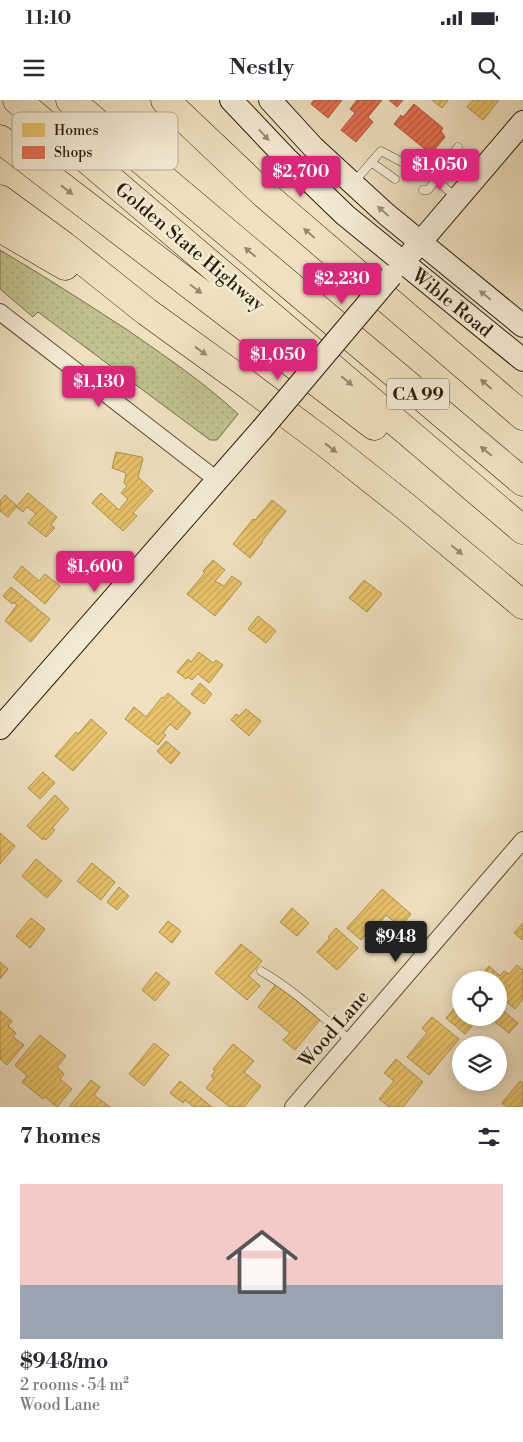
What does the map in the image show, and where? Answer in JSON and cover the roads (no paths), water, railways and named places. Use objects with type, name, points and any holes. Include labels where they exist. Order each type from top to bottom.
[{"type":"highway","name":"Golden State Highway","points":[[17,100],[31,112]]},
{"type":"highway","name":"Golden State Highway","points":[[70,100],[84,112]]},
{"type":"highway","points":[[83,100],[92,112]]},
{"type":"highway","points":[[165,100],[178,112]]},
{"type":"highway","points":[[186,100],[262,193]]},
{"type":"highway","points":[[178,112],[262,193],[523,416]]},
{"type":"highway","points":[[0,139],[12,148]]},
{"type":"highway","points":[[40,170],[388,437],[523,536]]},
{"type":"highway","name":"Golden State Highway","points":[[99,170],[523,530]]},
{"type":"highway","name":"Golden State Highway","points":[[152,170],[523,482]]},
{"type":"highway","points":[[0,200],[63,245],[147,312],[328,445],[406,507],[523,605]]},
{"type":"highway","points":[[0,228],[147,312]]},
{"type":"street","name":"Wible Road","points":[[230,100],[309,181],[346,215],[397,270],[523,360]]},
{"type":"street","name":"Wible Road","points":[[270,100],[313,147],[352,184],[523,326]]},
{"type":"street","points":[[0,728],[113,602],[262,430],[523,122]]},
{"type":"street","points":[[0,312],[217,480]]},
{"type":"street","name":"Wood Lane","points":[[293,1107],[523,840]]},
{"type":"lane","points":[[423,190],[428,190],[446,168],[445,164],[458,147]]},
{"type":"lane","points":[[352,184],[381,151],[436,180],[458,198]]},
{"type":"lane","points":[[371,162],[395,179]]},
{"type":"lane","points":[[261,971],[292,991],[350,1040]]}]
